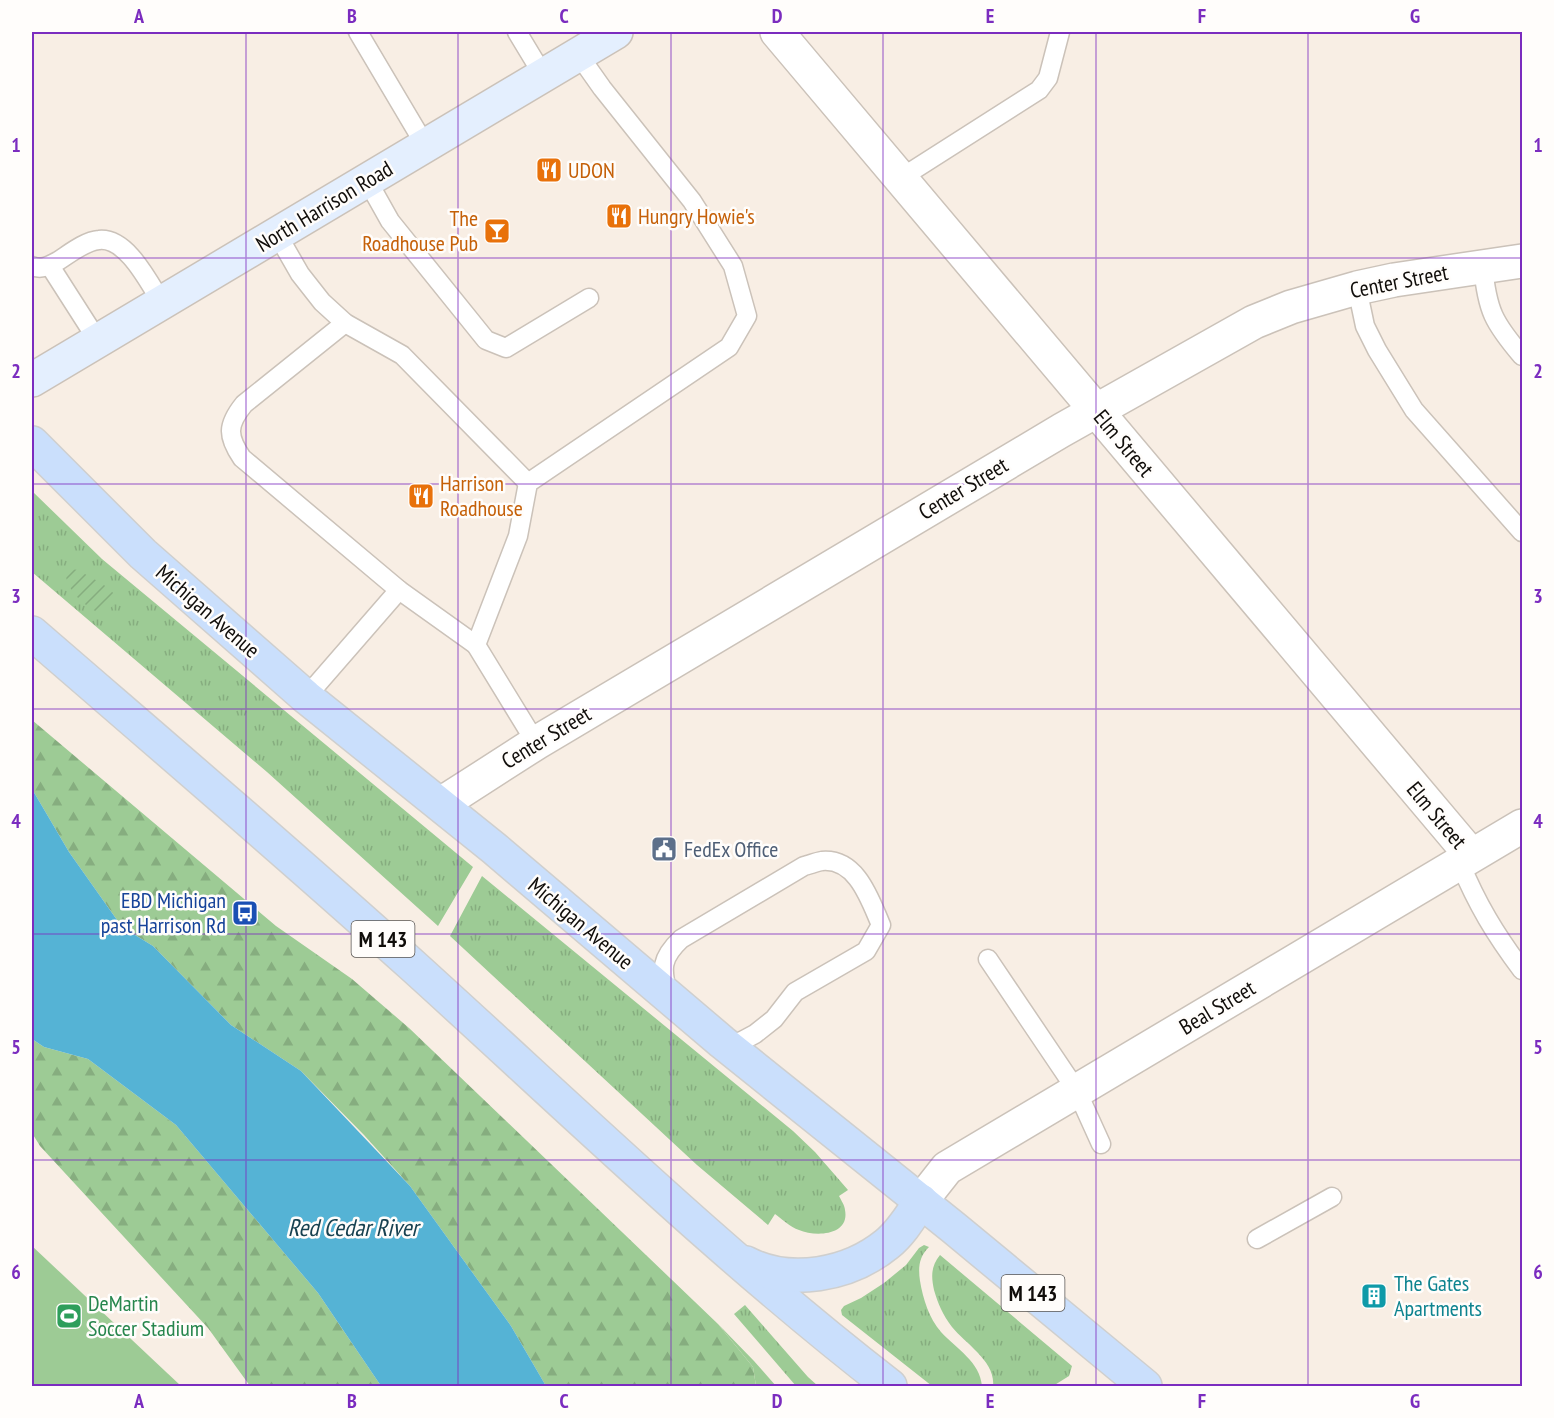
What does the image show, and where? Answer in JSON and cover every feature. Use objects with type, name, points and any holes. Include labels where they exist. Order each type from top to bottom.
[{"type":"main road","name":"Michigan Avenue","points":[[32,443],[143,554],[306,697],[441,804],[722,1042],[921,1200],[1145,1386]]},
{"type":"main road","name":"M 143","points":[[32,633],[412,965],[727,1253],[890,1386]]},
{"type":"main road","points":[[727,1253],[753,1266],[780,1273],[809,1275],[837,1271],[864,1260],[887,1244],[906,1224],[921,1200]]},
{"type":"street","name":"North Harrison Road","points":[[32,380],[616,32]]},
{"type":"street","name":"Elm Street","points":[[777,32],[1096,410],[1465,859]]},
{"type":"street","name":"Center Street","points":[[441,804],[536,743],[1096,410],[1254,322],[1291,307],[1357,288],[1394,280],[1522,261]]},
{"type":"street","name":"Beal Street","points":[[921,1200],[947,1168],[1522,826]]},
{"type":"lane","points":[[358,32],[425,145]]},
{"type":"lane","points":[[517,32],[543,75]]},
{"type":"lane","points":[[901,178],[1039,90],[1048,78],[1060,32]]},
{"type":"lane","points":[[476,645],[518,536],[528,483],[729,347],[747,316],[733,266],[692,201],[602,88],[578,54]]},
{"type":"lane","points":[[367,180],[390,220],[486,340],[506,348],[589,298]]},
{"type":"lane","points":[[277,234],[300,273],[322,302],[345,323],[402,355],[528,483]]},
{"type":"lane","points":[[98,341],[41,266],[98,239],[111,241],[123,249],[137,265],[162,303]]},
{"type":"lane","points":[[1483,266],[1489,307],[1502,332],[1522,356]]},
{"type":"lane","points":[[1357,288],[1365,326],[1414,410],[1522,532]]},
{"type":"lane","points":[[345,323],[244,404],[230,429],[232,443],[242,458],[399,590],[476,645],[536,743]]},
{"type":"lane","points":[[306,697],[399,590]]},
{"type":"lane","points":[[1465,859],[1473,896],[1496,935],[1522,970]]},
{"type":"lane","points":[[668,996],[662,972],[668,952],[681,939],[804,866],[823,861],[839,864],[854,873],[864,888],[881,925],[866,951],[795,992],[774,1019],[755,1034],[740,1042],[722,1042]]},
{"type":"lane","points":[[988,959],[1077,1091],[1101,1144]]},
{"type":"lane","points":[[1257,1239],[1332,1197]]},
{"type":"green space","points":[[32,491],[102,559],[473,867],[438,926],[267,772],[32,572]]},
{"type":"green space","points":[[72,569],[78,570],[110,589],[116,601],[111,607],[100,613],[88,607],[77,597],[66,578],[66,572]]},
{"type":"green space","points":[[32,720],[276,926],[352,979],[409,1028],[718,1324],[753,1367],[756,1386],[546,1386],[511,1326],[410,1186],[364,1135],[301,1071],[231,1025],[153,946],[122,927],[69,852],[32,789]]},
{"type":"green space","points":[[482,876],[793,1131],[815,1152],[848,1190],[839,1196],[845,1210],[842,1225],[837,1230],[822,1234],[806,1232],[792,1227],[775,1214],[768,1225],[697,1165],[450,936]]},
{"type":"green space","points":[[32,1039],[44,1047],[88,1059],[176,1125],[318,1293],[381,1386],[250,1386],[208,1328],[40,1146],[32,1133]]},
{"type":"green space","points":[[924,1245],[929,1247],[921,1258],[919,1271],[927,1308],[941,1332],[967,1356],[977,1370],[982,1386],[932,1386],[842,1315],[841,1310],[844,1306],[884,1283],[906,1265]]},
{"type":"green space","name":"DeMartin Soccer Stadium","points":[[32,1246],[181,1386],[32,1386]]},
{"type":"green space","points":[[940,1255],[1072,1366],[1069,1376],[1053,1386],[993,1386],[993,1377],[985,1361],[952,1327],[939,1305],[932,1276],[933,1267]]},
{"type":"green space","points":[[745,1305],[818,1386],[796,1386],[734,1314]]},
{"type":"green space","points":[[718,1324],[776,1386],[756,1386],[753,1367]]},
{"type":"water","name":"Red Cedar River","points":[[32,789],[69,852],[122,927],[153,946],[231,1025],[301,1071],[410,1186],[511,1326],[546,1386],[381,1386],[318,1293],[176,1125],[88,1059],[44,1047],[32,1039]]},
{"type":"place","name":"UDON","points":[[549,170]]},
{"type":"place","name":"Hungry Howie's","points":[[619,216]]},
{"type":"place","name":"The Roadhouse Pub","points":[[497,231]]},
{"type":"place","name":"Harrison Roadhouse","points":[[421,496]]},
{"type":"place","name":"FedEx Office","points":[[664,849]]},
{"type":"place","name":"EBD Michigan past Harrison Rd","points":[[245,913]]},
{"type":"place","name":"The Gates Apartments","points":[[1374,1296]]},
{"type":"place","name":"DeMartin Soccer Stadium","points":[[69,1316]]}]
